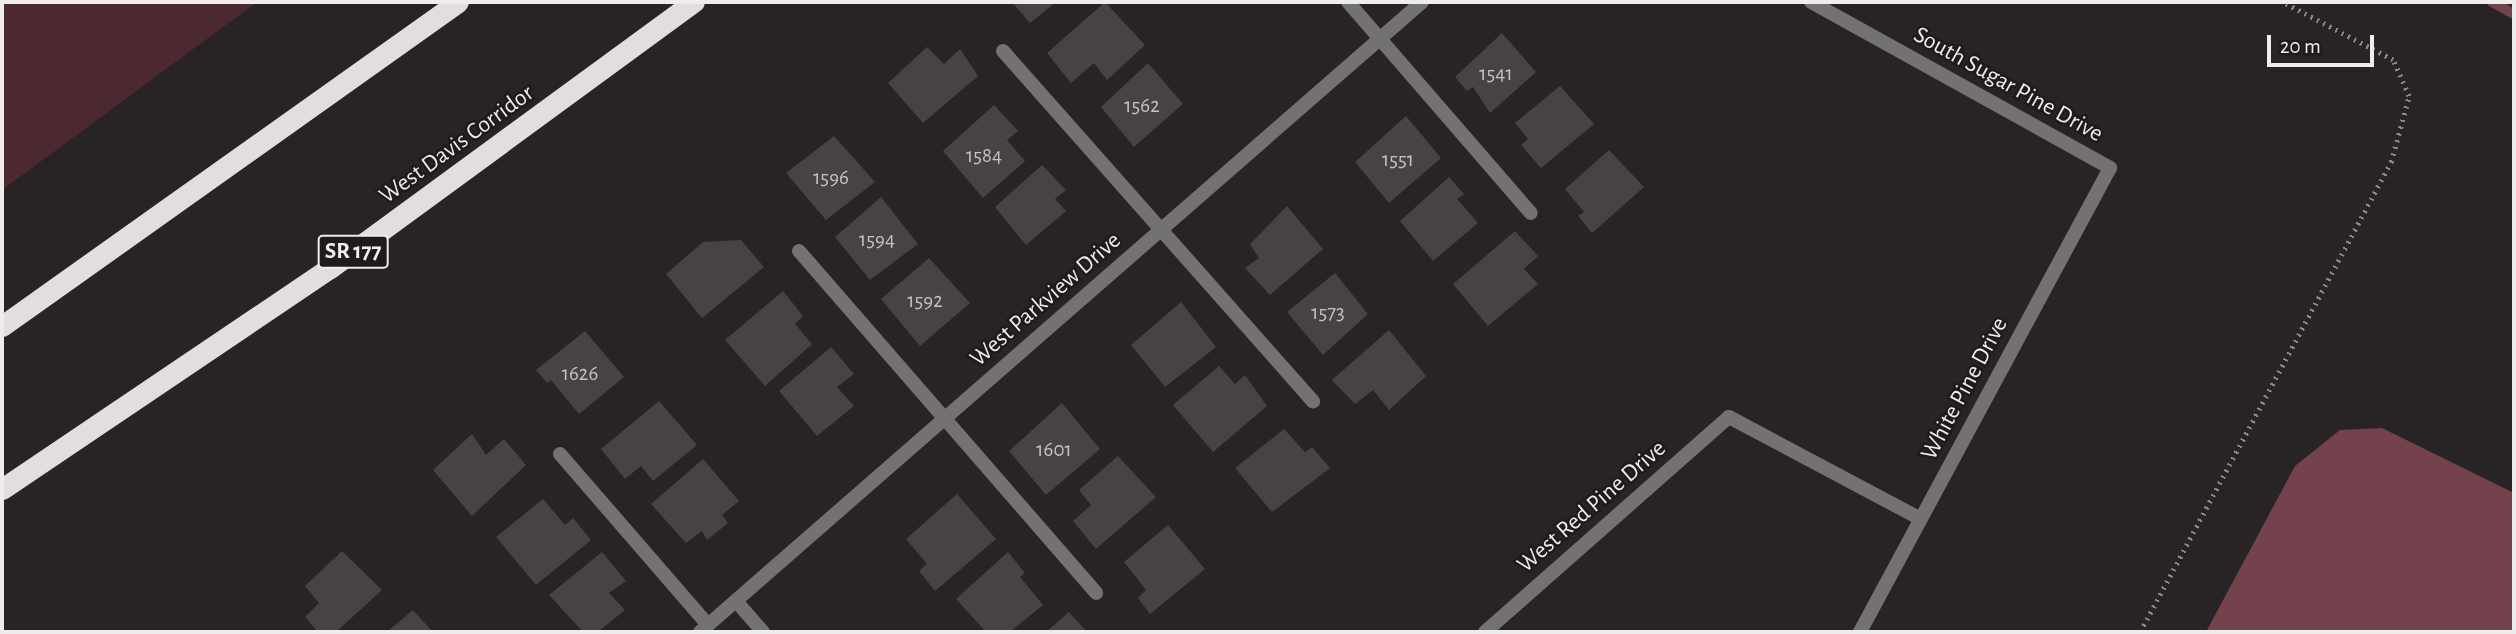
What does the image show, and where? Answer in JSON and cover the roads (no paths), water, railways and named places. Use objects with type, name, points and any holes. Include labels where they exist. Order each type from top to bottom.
[{"type":"highway","points":[[2,326],[458,2]]},
{"type":"highway","name":"West Davis Corridor","points":[[2,489],[341,260],[694,2]]},
{"type":"street","points":[[1348,2],[1531,213]]},
{"type":"street","name":"West Parkview Drive","points":[[704,629],[1422,2]]},
{"type":"street","name":"South Sugar Pine Drive","points":[[1811,2],[2110,168]]},
{"type":"street","points":[[1003,51],[1163,228],[1313,402]]},
{"type":"street","name":"White Pine Drive","points":[[1860,632],[2110,168]]},
{"type":"street","points":[[799,251],[1096,593]]},
{"type":"street","name":"West Red Pine Drive","points":[[1485,632],[1729,417],[1921,519]]},
{"type":"street","points":[[560,454],[704,629]]},
{"type":"street","points":[[736,601],[762,632]]},
{"type":"waterway","points":[[2492,2],[2514,14]]}]
